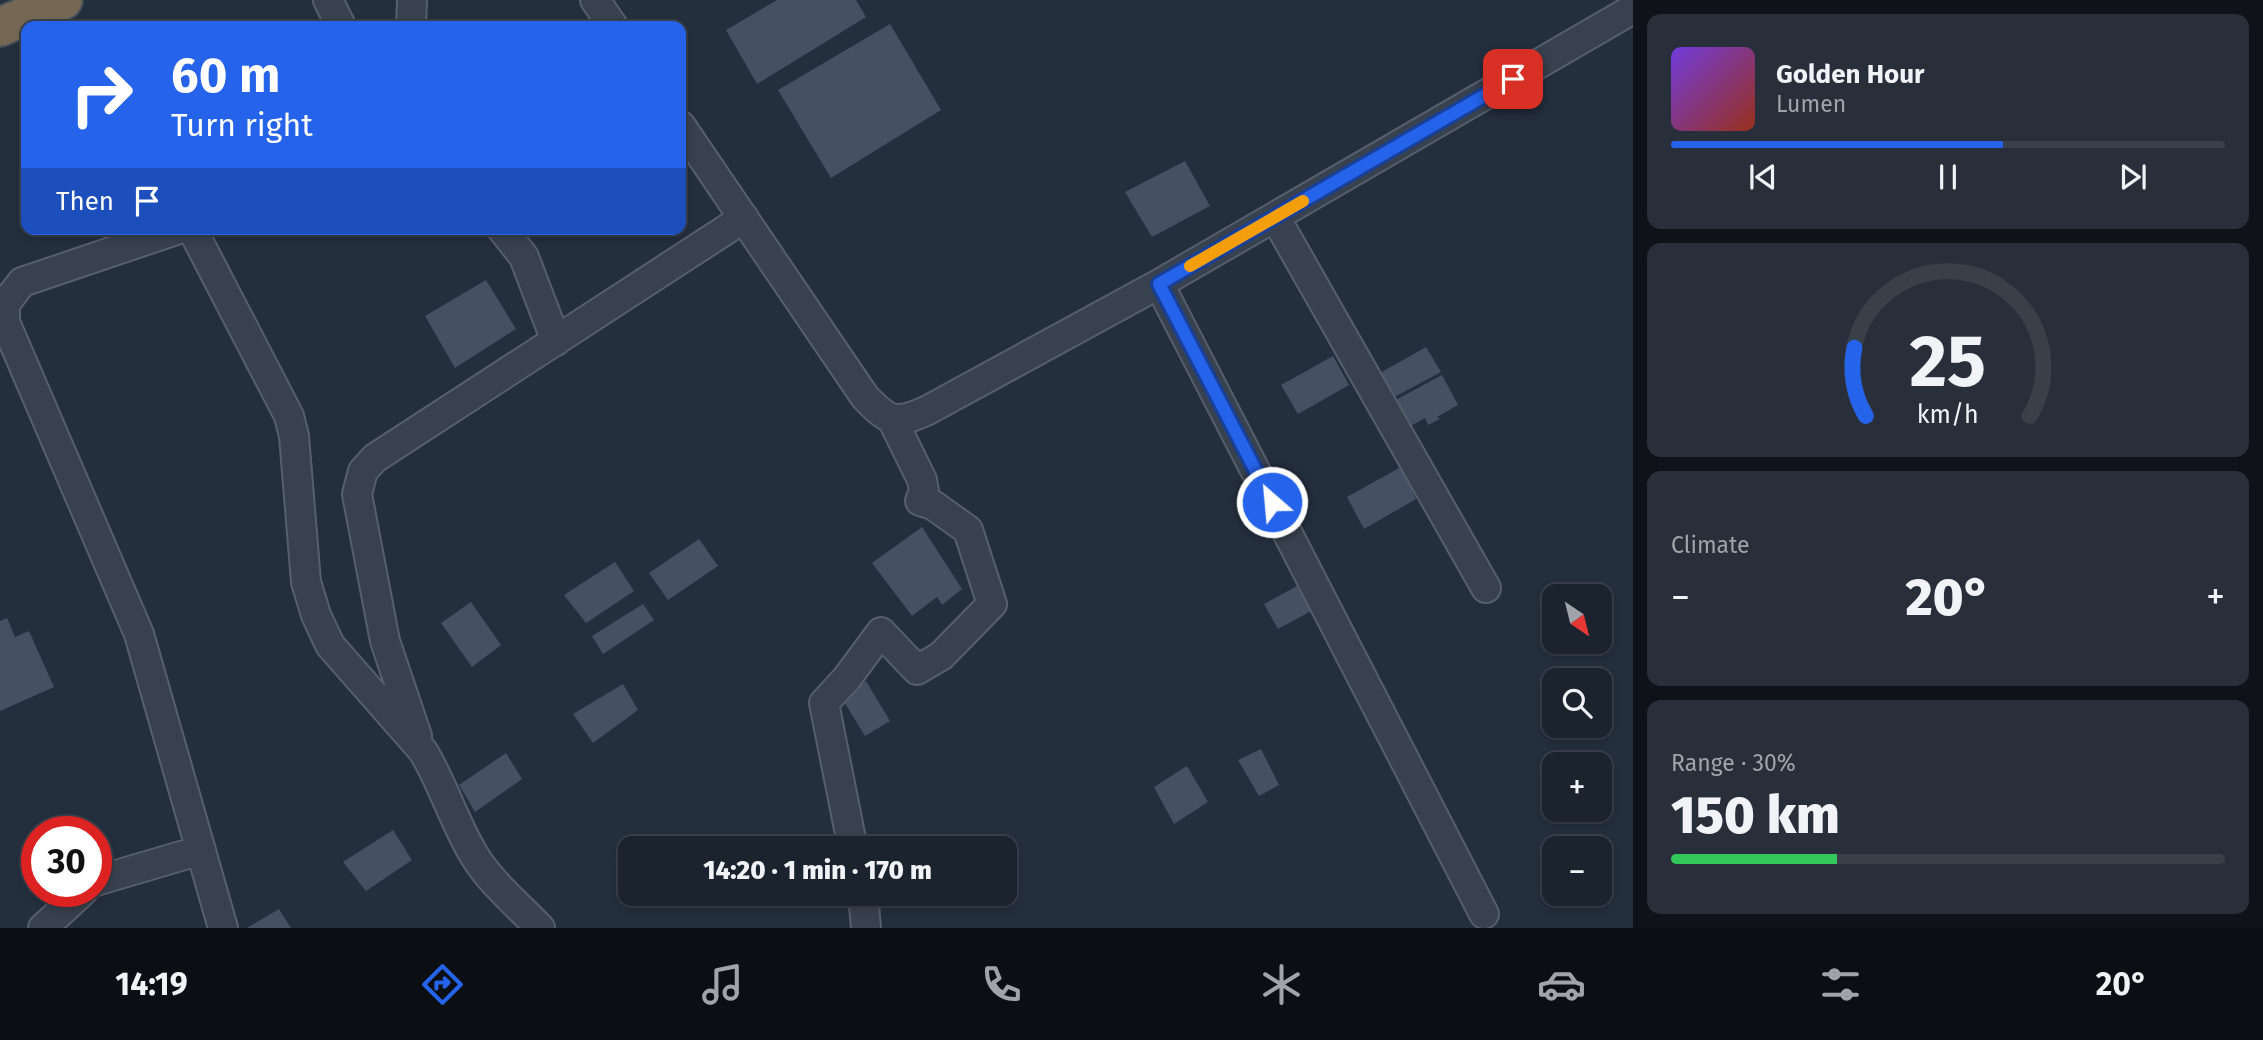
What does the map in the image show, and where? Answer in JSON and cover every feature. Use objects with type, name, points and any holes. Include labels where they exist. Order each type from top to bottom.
[{"type":"highway","points":[[0,27],[64,0]]},
{"type":"street","points":[[328,0],[338,21]]},
{"type":"street","points":[[411,21],[412,0]]},
{"type":"street","points":[[595,0],[610,21]]},
{"type":"street","points":[[892,419],[912,417],[928,410],[1159,284],[1633,9]]},
{"type":"street","points":[[686,133],[865,397],[892,419],[922,480],[924,491],[920,501],[933,505],[968,530],[992,604],[941,656],[917,670],[881,632],[847,678],[824,703],[850,836]]},
{"type":"street","points":[[1275,217],[1486,588]]},
{"type":"street","points":[[423,751],[385,641],[357,494],[363,471],[375,458],[744,218]]},
{"type":"street","points":[[161,235],[22,282],[2,299],[5,322],[139,634],[223,928]]},
{"type":"street","points":[[195,235],[289,416],[294,436],[306,582],[316,615],[330,645],[423,751],[482,867],[540,928]]},
{"type":"street","points":[[507,235],[524,257],[556,341]]},
{"type":"street","points":[[1159,284],[1484,914]]},
{"type":"street","points":[[112,876],[201,850]]},
{"type":"street","points":[[864,906],[866,928]]},
{"type":"street","points":[[43,928],[66,907]]},
{"type":"building","points":[[777,0],[856,0],[866,17],[757,84],[726,30]]},
{"type":"building","points":[[890,24],[941,110],[831,178],[778,90]]},
{"type":"building","points":[[1185,161],[1210,206],[1152,237],[1125,192]]},
{"type":"building","points":[[486,280],[516,329],[455,368],[425,316]]},
{"type":"building","points":[[1426,347],[1441,372],[1389,400],[1380,373]]},
{"type":"building","points":[[1333,356],[1349,385],[1298,414],[1281,385]]},
{"type":"building","points":[[1442,375],[1458,405],[1428,425],[1425,418],[1407,428],[1392,402]]},
{"type":"building","points":[[1401,467],[1416,499],[1364,529],[1347,497]]},
{"type":"building","points":[[922,527],[962,589],[942,605],[937,597],[912,616],[872,563]]},
{"type":"building","points":[[699,539],[718,566],[668,600],[649,573]]},
{"type":"building","points":[[615,562],[634,591],[586,623],[564,595]]},
{"type":"building","points":[[1297,586],[1311,611],[1278,629],[1264,604]]},
{"type":"building","points":[[471,602],[501,645],[472,667],[441,623]]},
{"type":"building","points":[[643,604],[654,620],[603,654],[592,636]]},
{"type":"building","points":[[7,618],[15,637],[29,631],[54,687],[0,711],[0,621]]},
{"type":"building","points":[[866,681],[890,721],[865,736],[841,697]]},
{"type":"building","points":[[623,684],[638,710],[593,743],[573,714]]},
{"type":"building","points":[[1261,749],[1279,785],[1259,796],[1238,760]]},
{"type":"building","points":[[506,753],[522,779],[475,812],[459,785]]},
{"type":"building","points":[[1187,766],[1208,802],[1174,824],[1154,787]]},
{"type":"building","points":[[393,830],[412,860],[366,891],[343,862]]},
{"type":"building","points":[[279,909],[291,928],[247,928]]},
{"type":"slow traffic","points":[[1190,266],[1303,201]]},
{"type":"route","points":[[1272,502],[1159,284],[1513,79]]}]
